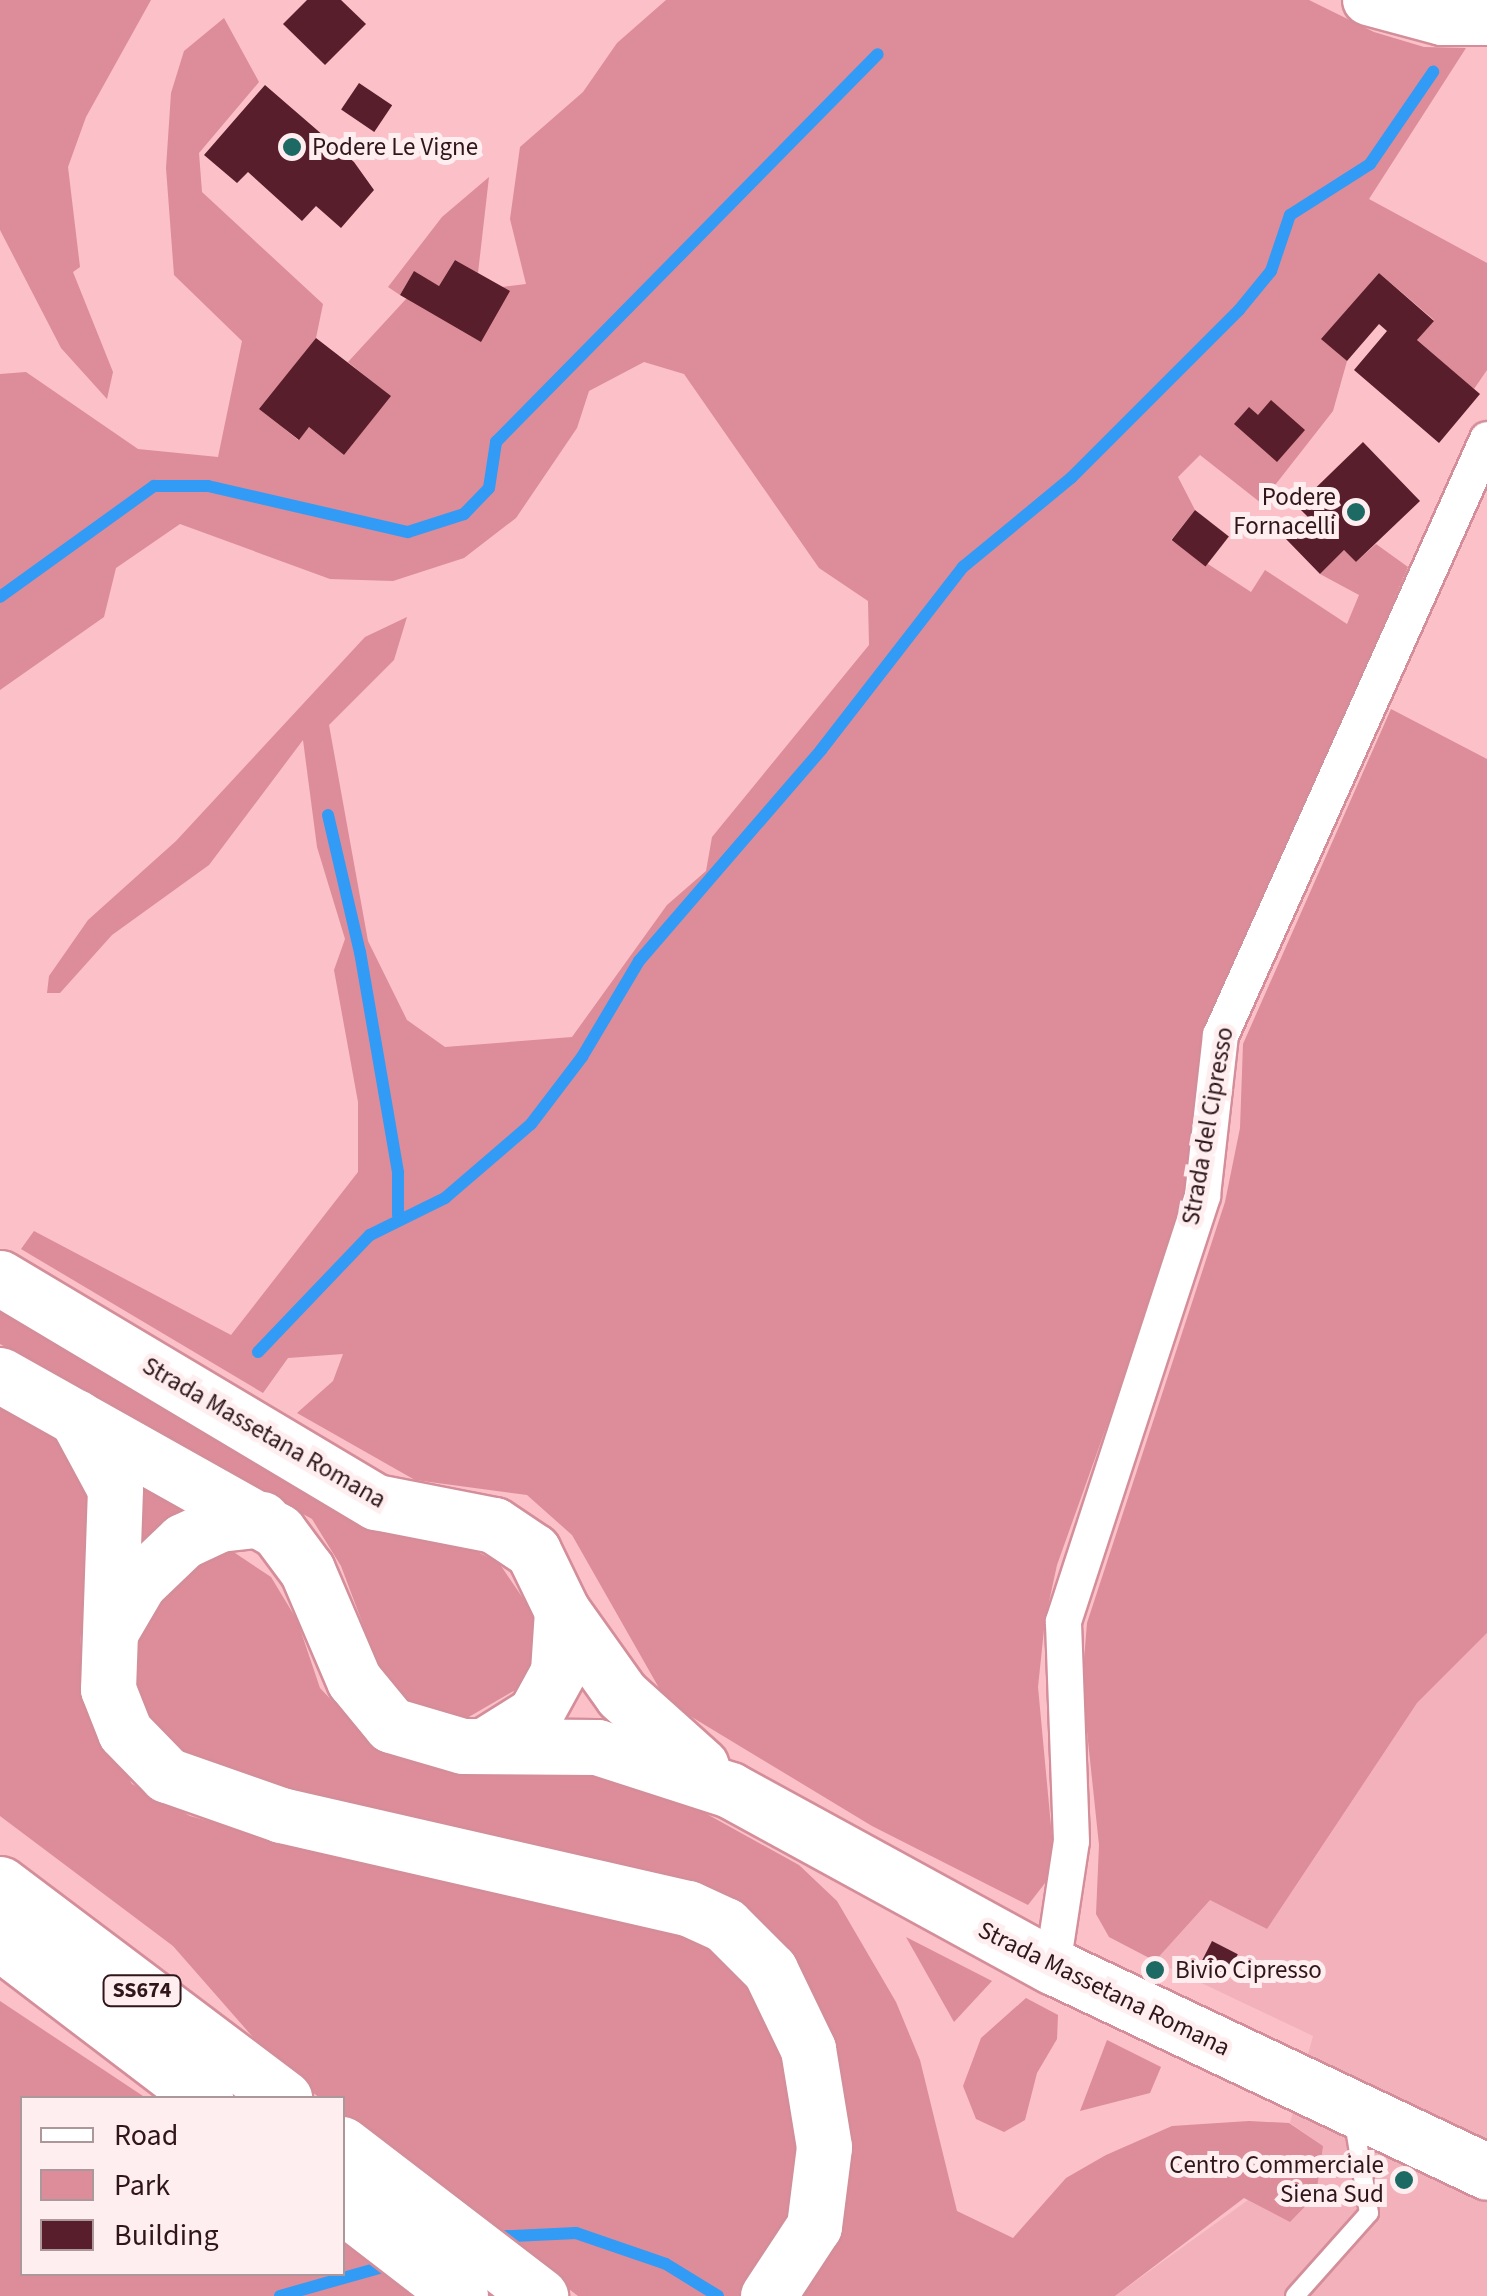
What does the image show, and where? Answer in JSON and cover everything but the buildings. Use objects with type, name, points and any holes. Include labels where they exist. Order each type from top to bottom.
[{"type":"main road","name":"Strada Massetana Romana","points":[[0,1278],[376,1502],[506,1530],[543,1564],[562,1611],[643,1717],[730,1790]]},
{"type":"main road","name":"Strada Massetana Romana","points":[[0,1375],[262,1519],[295,1549],[354,1680],[381,1717],[428,1740],[597,1747],[730,1790],[1052,1966],[1487,2172]]},
{"type":"main road","points":[[74,1415],[115,1488],[106,1640],[108,1688],[125,1732],[184,1785],[282,1815],[688,1908],[755,1950],[795,2013],[818,2090],[824,2147],[814,2226],[771,2293]]},
{"type":"main road","points":[[106,1640],[161,1558],[218,1524],[262,1519]]},
{"type":"main road","name":"Strada Massetana Romana","points":[[487,1744],[514,1732],[548,1696],[560,1660],[562,1611]]},
{"type":"main road","points":[[0,1841],[148,1952],[271,2089]]},
{"type":"main road","name":"SS674","points":[[0,1884],[271,2089]]},
{"type":"main road","name":"SS674","points":[[0,1942],[199,2096]]},
{"type":"main road","points":[[0,1974],[199,2096]]},
{"type":"main road","points":[[345,2146],[540,2296]]},
{"type":"main road","points":[[345,2207],[460,2296]]},
{"type":"street","points":[[1368,0],[1432,18],[1487,20]]},
{"type":"street","name":"Strada del Cipresso","points":[[1052,1966],[1071,1841],[1063,1621],[1202,1194],[1220,1035],[1487,440]]},
{"type":"lane","points":[[1296,2296],[1369,2213],[1350,2108]]},
{"type":"shaded area","points":[[1487,1633],[1487,2296],[1115,2296],[1323,2146],[1290,2123],[1313,2036],[1155,1961],[1210,1899],[1267,1929],[1417,1703]]},
{"type":"green space","points":[[0,0],[151,0],[86,117],[68,167],[80,267],[73,272],[113,372],[107,399],[61,348],[0,230]]},
{"type":"green space","points":[[666,0],[1309,0],[1374,32],[1424,47],[1466,48],[1369,199],[1487,263],[1487,370],[1474,389],[1417,340],[1434,320],[1379,273],[1322,339],[1347,361],[1333,411],[1261,503],[1200,455],[1178,477],[1195,510],[1171,540],[1251,592],[1265,570],[1347,624],[1359,595],[1320,574],[1344,550],[1356,562],[1376,544],[1408,567],[1206,1035],[1191,1189],[1057,1565],[1045,1620],[1038,1687],[1052,1837],[1049,1878],[1028,1905],[872,1826],[667,1702],[572,1535],[527,1495],[415,1480],[297,1413],[333,1381],[343,1354],[288,1358],[263,1393],[21,1249],[34,1231],[231,1335],[358,1172],[358,1102],[334,970],[345,939],[317,847],[303,740],[209,865],[112,935],[60,993],[47,993],[49,976],[88,920],[176,841],[365,637],[407,617],[394,660],[329,725],[368,941],[407,1020],[445,1047],[572,1037],[667,905],[706,871],[712,837],[869,645],[868,601],[819,568],[684,374],[644,362],[589,391],[577,428],[516,518],[464,558],[393,581],[330,579],[180,524],[116,568],[104,617],[0,690],[0,374],[26,372],[138,449],[218,457],[242,341],[174,275],[166,168],[171,93],[184,51],[224,18],[259,82],[199,153],[202,192],[323,304],[316,338],[260,409],[298,440],[309,427],[344,455],[390,396],[348,362],[406,299],[526,284],[510,219],[520,147],[583,92],[617,43]]},
{"type":"green space","points":[[489,177],[478,273],[455,260],[439,286],[414,272],[400,295],[388,287],[442,217]]},
{"type":"green space","points":[[1391,709],[1487,759],[1487,1633],[1417,1703],[1267,1929],[1210,1900],[1155,1961],[1109,1937],[1096,1914],[1099,1845],[1082,1684],[1087,1623],[1225,1202],[1240,1128],[1243,1044]]},
{"type":"green space","points":[[0,1307],[372,1526],[470,1548],[499,1563],[533,1613],[537,1651],[522,1686],[467,1718],[409,1704],[379,1667],[341,1566],[312,1519],[0,1344]]},
{"type":"green space","points":[[0,1399],[54,1434],[98,1502],[80,1642],[85,1699],[132,1784],[190,1816],[356,1862],[662,1925],[704,1944],[737,1971],[778,2029],[801,2143],[793,2208],[743,2296],[578,2296],[345,2117],[345,2096],[317,2096],[280,2068],[173,1946],[0,1816]]},
{"type":"green space","points":[[138,1474],[201,1510],[133,1555]]},
{"type":"green space","points":[[205,1553],[235,1553],[271,1577],[297,1620],[320,1688],[372,1743],[440,1766],[640,1777],[799,1865],[837,1901],[896,2002],[920,2060],[957,2211],[1013,2238],[1066,2178],[1106,2155],[1172,2126],[1249,2121],[1289,2123],[1323,2146],[1316,2195],[1290,2222],[1244,2198],[1115,2296],[796,2296],[836,2241],[787,1955],[764,1923],[726,1898],[245,1779],[169,1747],[144,1715],[131,1658],[141,1604]]},
{"type":"green space","points":[[906,1937],[992,1981],[954,2022]]},
{"type":"green space","points":[[1026,1998],[1058,2015],[1057,2039],[1037,2073],[1025,2120],[1004,2132],[976,2119],[963,2086],[981,2038]]},
{"type":"green space","points":[[0,2001],[143,2096],[20,2096],[20,2276],[345,2276],[345,2242],[416,2296],[0,2296]]},
{"type":"green space","points":[[1107,2040],[1161,2067],[1150,2093],[1080,2111]]},
{"type":"waterway","points":[[0,597],[154,486],[208,486],[408,532],[464,514],[489,488],[496,442],[878,54]]},
{"type":"waterway","points":[[258,1352],[370,1235],[445,1198],[531,1124],[582,1057],[639,961],[821,750],[963,567],[1071,478],[1239,310],[1271,271],[1290,215],[1370,164],[1433,72]]},
{"type":"waterway","points":[[328,815],[360,952],[398,1173],[398,1215]]},
{"type":"waterway","points":[[489,2237],[576,2233],[666,2264],[718,2296]]},
{"type":"waterway","points":[[280,2296],[393,2264]]},
{"type":"place","name":"Podere Le Vigne","points":[[292,147]]},
{"type":"place","name":"Podere Fornacelli","points":[[1356,512]]},
{"type":"place","name":"Bivio Cipresso","points":[[1155,1970]]},
{"type":"place","name":"Centro Commerciale Siena Sud","points":[[1404,2180]]}]
